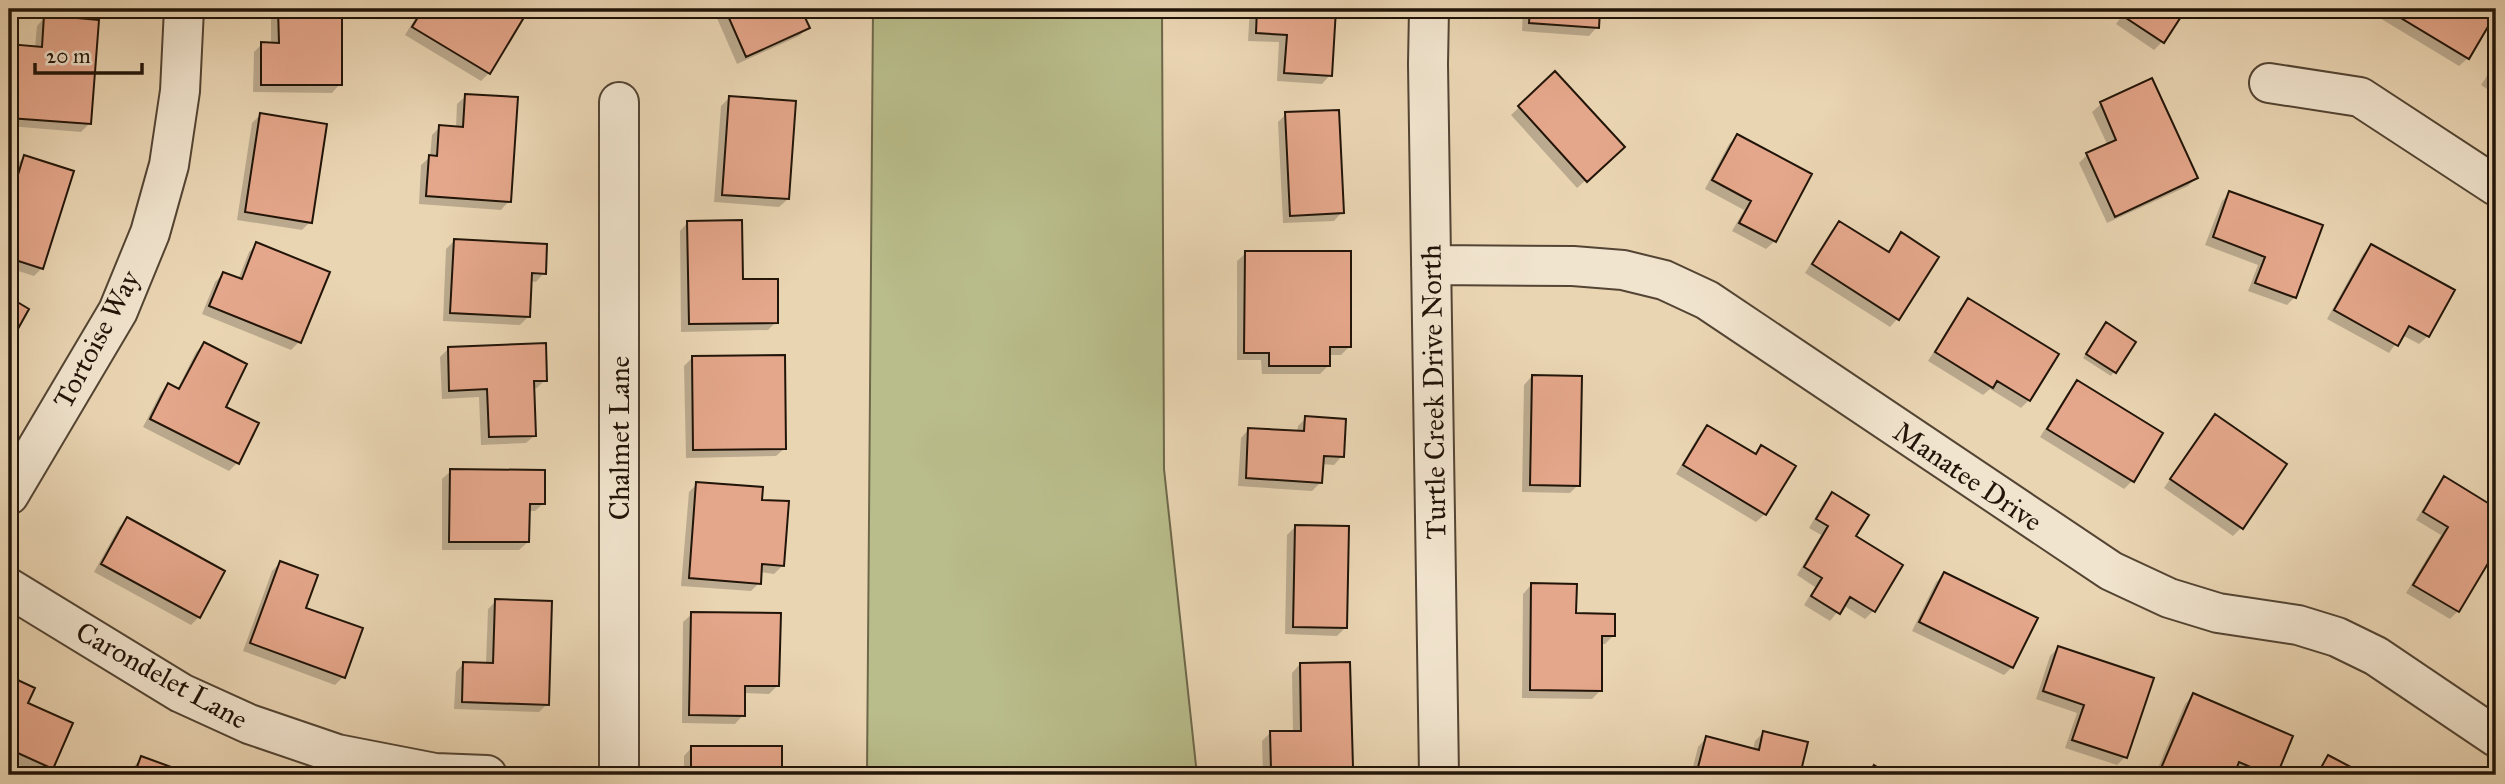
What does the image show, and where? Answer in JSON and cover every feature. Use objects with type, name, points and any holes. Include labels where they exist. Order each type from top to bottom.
[{"type":"street","name":"Tortoise Way","points":[[9,495],[118,311],[150,233],[169,165],[180,91],[184,9]]},
{"type":"street","name":"Turtle Creek Drive North","points":[[1429,9],[1439,775]]},
{"type":"street","points":[[2269,83],[2360,97],[2496,186]]},
{"type":"street","name":"Chalmet Lane","points":[[619,102],[619,775]]},
{"type":"street","name":"Manatee Drive","points":[[1431,265],[1573,266],[1623,270],[1664,280],[1707,300],[2110,571],[2169,598],[2218,613],[2298,625],[2337,637],[2376,656],[2491,723]]},
{"type":"street","name":"Carondelet Lane","points":[[9,588],[181,692],[249,724],[337,754],[435,773],[487,775]]},
{"type":"green space","points":[[873,9],[1162,9],[1164,469],[1197,775],[867,775]]},
{"type":"building","points":[[278,9],[342,9],[342,85],[261,85],[261,42],[279,43]]},
{"type":"building","points":[[423,9],[529,9],[490,74],[412,27]]},
{"type":"building","points":[[725,9],[801,9],[810,28],[746,57]]},
{"type":"building","points":[[1257,9],[1336,9],[1332,76],[1284,73],[1287,35],[1256,33]]},
{"type":"building","points":[[1530,9],[1600,9],[1599,28],[1529,23]]},
{"type":"building","points":[[2128,9],[2186,9],[2164,43],[2123,16]]},
{"type":"building","points":[[2386,9],[2496,9],[2496,13],[2469,59]]},
{"type":"building","points":[[44,15],[99,20],[91,124],[9,118],[9,44],[42,47]]},
{"type":"building","points":[[2496,64],[2496,82],[2488,76]]},
{"type":"building","points":[[1555,71],[1625,147],[1587,182],[1518,106]]},
{"type":"building","points":[[2152,78],[2198,178],[2115,217],[2086,153],[2116,140],[2100,102]]},
{"type":"building","points":[[465,94],[518,97],[511,202],[426,196],[429,155],[437,156],[439,125],[463,127]]},
{"type":"building","points":[[729,96],[796,101],[789,199],[722,195]]},
{"type":"building","points":[[1339,110],[1344,213],[1290,216],[1285,112]]},
{"type":"building","points":[[260,113],[327,124],[312,223],[245,212]]},
{"type":"building","points":[[1737,134],[1812,174],[1776,242],[1739,223],[1751,201],[1712,180]]},
{"type":"building","points":[[24,155],[74,171],[43,269],[9,258],[9,204]]},
{"type":"building","points":[[2229,191],[2323,225],[2296,298],[2255,283],[2265,257],[2213,237]]},
{"type":"building","points":[[742,220],[743,279],[778,279],[778,323],[689,324],[687,221]]},
{"type":"building","points":[[1839,221],[1889,252],[1901,232],[1939,257],[1899,320],[1812,264]]},
{"type":"building","points":[[454,239],[547,244],[546,274],[532,273],[530,317],[450,313]]},
{"type":"building","points":[[256,242],[330,272],[301,343],[209,306],[223,272],[242,279]]},
{"type":"building","points":[[2371,244],[2455,290],[2429,337],[2409,326],[2398,346],[2334,310]]},
{"type":"building","points":[[1245,251],[1351,251],[1351,347],[1330,347],[1330,366],[1269,366],[1269,353],[1244,353]]},
{"type":"building","points":[[9,297],[29,309],[9,345]]},
{"type":"building","points":[[1968,298],[2059,354],[2030,401],[1997,381],[1993,388],[1935,352]]},
{"type":"building","points":[[2106,322],[2136,342],[2116,373],[2086,354]]},
{"type":"building","points":[[204,342],[247,364],[226,407],[259,423],[239,464],[150,419],[168,383],[179,389]]},
{"type":"building","points":[[546,343],[547,381],[534,381],[536,436],[489,437],[487,389],[449,391],[448,347]]},
{"type":"building","points":[[785,355],[786,449],[693,450],[692,356]]},
{"type":"building","points":[[1532,375],[1582,376],[1580,486],[1530,485]]},
{"type":"building","points":[[2077,380],[2163,433],[2134,482],[2047,429]]},
{"type":"building","points":[[2215,414],[2287,464],[2243,529],[2170,479]]},
{"type":"building","points":[[1305,416],[1346,419],[1344,457],[1324,456],[1322,483],[1246,478],[1248,428],[1304,431]]},
{"type":"building","points":[[1707,425],[1756,454],[1761,445],[1796,466],[1766,515],[1683,465]]},
{"type":"building","points":[[450,469],[545,470],[545,504],[530,504],[529,542],[449,542]]},
{"type":"building","points":[[2444,476],[2496,508],[2496,550],[2459,612],[2413,585],[2448,527],[2423,512]]},
{"type":"building","points":[[696,482],[763,487],[762,500],[789,501],[784,566],[762,564],[761,584],[689,578]]},
{"type":"building","points":[[1832,492],[1869,515],[1856,536],[1903,565],[1875,612],[1850,597],[1840,614],[1811,596],[1822,578],[1804,567],[1828,526],[1816,519]]},
{"type":"building","points":[[127,517],[225,571],[200,618],[101,564]]},
{"type":"building","points":[[1295,525],[1349,526],[1347,628],[1293,627]]},
{"type":"building","points":[[280,561],[318,575],[306,608],[363,628],[345,678],[250,643]]},
{"type":"building","points":[[1944,572],[2038,618],[2013,668],[1919,622]]},
{"type":"building","points":[[1531,583],[1577,584],[1576,613],[1615,614],[1615,636],[1602,636],[1602,691],[1530,690]]},
{"type":"building","points":[[495,599],[552,601],[549,705],[462,702],[463,662],[493,663]]},
{"type":"building","points":[[691,612],[781,613],[779,686],[745,686],[745,716],[689,715]]},
{"type":"building","points":[[2058,646],[2154,678],[2127,758],[2072,740],[2084,705],[2043,691]]},
{"type":"building","points":[[1350,662],[1353,767],[1271,769],[1270,731],[1301,731],[1300,663]]},
{"type":"building","points":[[9,676],[35,688],[28,703],[73,723],[53,769],[9,749]]},
{"type":"building","points":[[2193,693],[2293,736],[2277,775],[2269,775],[2239,762],[2234,775],[2159,773]]},
{"type":"building","points":[[1763,731],[1808,742],[1800,775],[1696,775],[1706,736],[1759,750]]},
{"type":"building","points":[[691,746],[782,746],[782,775],[691,775]]},
{"type":"building","points":[[2328,755],[2366,775],[2317,775]]},
{"type":"building","points":[[141,756],[193,775],[134,775]]},
{"type":"building","points":[[1874,765],[1890,775],[1868,775]]}]
